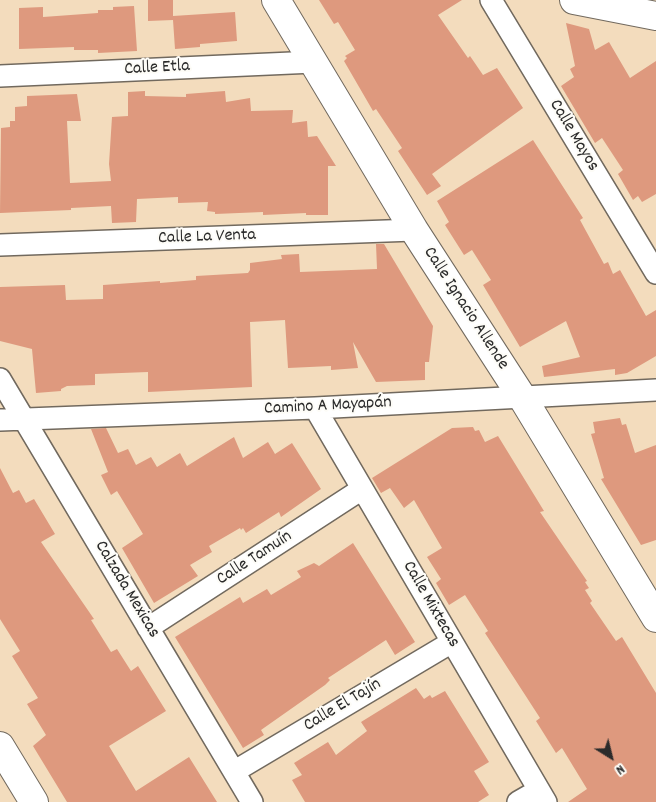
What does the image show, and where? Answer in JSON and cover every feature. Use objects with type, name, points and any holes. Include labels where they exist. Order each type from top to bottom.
[{"type":"street","name":"Calle Ignacio Allende","points":[[276,0],[414,230],[522,396],[656,618]]},
{"type":"street","name":"Calle Mayos","points":[[491,0],[656,272]]},
{"type":"street","points":[[574,0],[656,16]]},
{"type":"street","name":"Calle Etla","points":[[0,76],[314,62]]},
{"type":"street","name":"Calle La Venta","points":[[0,245],[414,230]]},
{"type":"street","name":"Calzada Mexicas","points":[[0,379],[252,802]]},
{"type":"street","name":"Camino A Mayapán","points":[[0,420],[23,417],[314,408],[656,390]]},
{"type":"street","name":"Calle Mixtecas","points":[[314,408],[542,796]]},
{"type":"street","name":"Calle Tamuín","points":[[148,628],[362,489]]},
{"type":"street","name":"Calle El Tajín","points":[[235,771],[452,642]]},
{"type":"street","points":[[0,746],[34,802]]},
{"type":"street","points":[[518,802],[542,796]]},
{"type":"building","points":[[148,0],[173,0],[173,16],[235,12],[237,41],[200,44],[200,47],[175,49],[173,20],[148,21]]},
{"type":"building","points":[[319,0],[462,0],[438,15],[468,58],[470,56],[483,75],[497,68],[523,108],[432,174],[441,186],[427,195],[398,151],[402,148],[376,109],[373,111],[344,61],[347,58],[345,56],[355,50],[338,22],[334,24]]},
{"type":"building","points":[[134,6],[137,51],[98,53],[98,50],[74,50],[74,47],[19,49],[19,8],[43,7],[43,17],[98,13],[98,10],[113,10],[113,7]]},
{"type":"building","points":[[566,23],[589,29],[595,50],[609,42],[630,78],[656,61],[656,194],[642,202],[638,196],[633,200],[618,174],[623,170],[602,138],[595,143],[561,86],[574,77],[570,69],[575,66]]},
{"type":"building","points":[[145,91],[145,96],[186,97],[186,94],[225,91],[226,102],[250,98],[251,111],[293,110],[292,123],[307,121],[308,137],[317,136],[336,166],[328,166],[328,215],[306,215],[306,213],[263,215],[263,212],[215,214],[215,212],[207,211],[208,202],[178,203],[178,197],[137,199],[136,222],[112,223],[111,206],[0,213],[1,128],[10,127],[10,121],[15,121],[15,107],[27,106],[27,96],[77,94],[81,121],[67,121],[70,183],[111,181],[109,164],[112,117],[128,116],[128,92]]},
{"type":"building","points":[[533,140],[583,218],[580,220],[604,264],[608,262],[613,274],[620,270],[646,316],[656,310],[656,356],[627,373],[615,375],[615,369],[544,377],[542,366],[580,357],[566,321],[520,347],[483,285],[491,280],[472,250],[464,255],[445,225],[449,222],[437,201]]},
{"type":"building","points":[[376,244],[384,244],[433,326],[429,362],[425,362],[425,380],[376,382],[353,342],[358,368],[331,370],[331,366],[288,368],[285,320],[250,322],[252,387],[148,392],[148,372],[95,374],[95,385],[67,386],[61,389],[61,391],[36,393],[32,349],[0,341],[0,287],[65,285],[66,300],[103,299],[103,285],[160,281],[160,283],[196,280],[196,276],[248,273],[250,263],[282,259],[281,255],[299,254],[300,272],[377,269]]},
{"type":"building","points":[[620,418],[622,425],[626,424],[635,453],[656,445],[656,540],[641,545],[601,479],[604,478],[591,434],[595,433],[593,422]]},
{"type":"building","points":[[473,427],[475,431],[479,430],[485,442],[498,436],[544,511],[540,512],[587,581],[585,582],[589,588],[585,590],[592,601],[590,603],[616,641],[622,637],[656,693],[656,802],[568,802],[587,789],[562,748],[556,753],[536,721],[540,718],[485,633],[488,631],[465,595],[449,605],[436,583],[441,579],[427,557],[442,548],[414,500],[404,508],[390,488],[381,493],[372,478],[452,428]]},
{"type":"building","points":[[106,428],[118,453],[128,449],[136,465],[151,457],[157,467],[180,453],[187,466],[234,437],[243,458],[268,442],[275,454],[292,443],[321,489],[281,517],[279,512],[246,533],[243,528],[241,530],[240,528],[209,546],[212,552],[190,565],[198,576],[154,603],[122,548],[143,534],[117,491],[111,495],[101,475],[108,472],[91,429]]},
{"type":"building","points":[[0,468],[13,493],[19,490],[26,503],[34,499],[55,534],[41,542],[94,619],[91,620],[111,652],[117,649],[131,671],[138,666],[166,711],[109,746],[136,791],[189,757],[217,802],[67,802],[33,746],[46,735],[27,704],[38,698],[12,656],[20,651],[0,619]]},
{"type":"building","points":[[353,543],[415,642],[395,655],[386,640],[328,678],[330,680],[325,685],[261,730],[264,735],[243,748],[175,637],[240,597],[243,603],[267,589],[271,595],[301,577],[297,571],[314,563],[319,566]]},
{"type":"building","points":[[416,688],[424,699],[430,695],[432,698],[445,691],[489,762],[474,771],[489,795],[478,802],[305,802],[292,780],[302,775],[294,763],[328,742],[336,755],[367,731],[361,722]]}]
